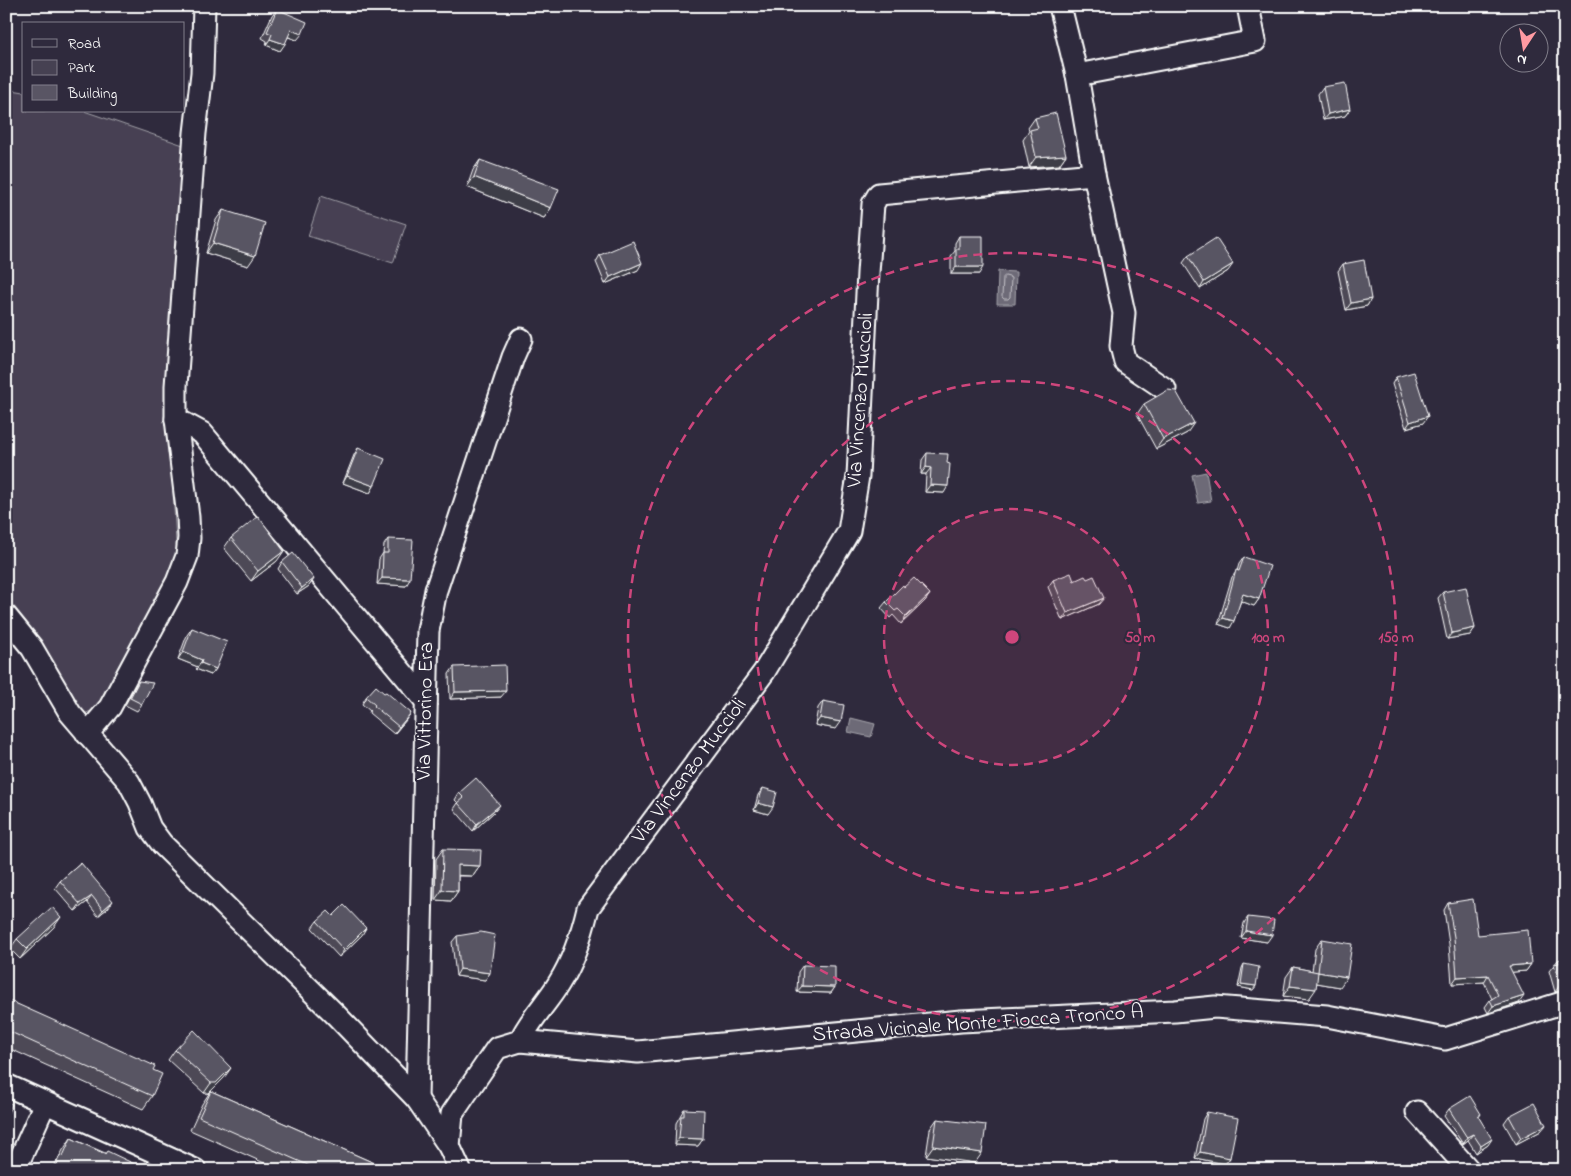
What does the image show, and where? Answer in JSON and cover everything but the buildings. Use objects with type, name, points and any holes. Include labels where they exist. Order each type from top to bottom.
[{"type":"street","points":[[88,734],[110,707],[178,582],[187,556],[189,538],[188,517],[176,419],[176,386],[195,133],[202,73],[204,6]]},
{"type":"street","points":[[1060,6],[1077,75],[1094,174],[1124,313],[1121,346],[1125,362],[1165,389]]},
{"type":"street","points":[[1077,75],[1256,41],[1248,6]]},
{"type":"street","name":"Via Vincenzo Muccioli","points":[[520,1040],[526,1027],[559,983],[582,934],[588,908],[764,672],[849,531],[858,476],[868,273],[873,204],[876,198],[880,194],[1094,174]]},
{"type":"street","name":"Via Vittorino Era","points":[[417,1099],[428,631],[436,590],[513,357],[521,339]]},
{"type":"street","points":[[176,419],[202,434],[426,701]]},
{"type":"street","points":[[6,616],[32,648],[70,713],[129,782],[150,828],[162,844],[325,1004],[417,1099],[448,1146],[460,1170]]},
{"type":"street","name":"Strada Vicinale Monte Fiocca Tronco A","points":[[448,1146],[452,1114],[497,1048],[520,1040],[638,1052],[961,1021],[1175,1011],[1215,1007],[1327,1016],[1445,1039],[1565,1002]]},
{"type":"street","points":[[6,1085],[195,1170]]},
{"type":"street","points":[[16,1170],[45,1103]]},
{"type":"street","points":[[1454,1170],[1414,1118],[1470,1170]]},
{"type":"green space","points":[[6,89],[22,92],[22,112],[87,112],[189,147],[168,407],[177,559],[112,701],[78,717],[6,618]]},
{"type":"green space","points":[[321,196],[406,224],[393,263],[308,236]]},
{"type":"water","points":[[998,271],[1016,272],[1015,304],[997,304]]},
{"type":"water","points":[[1206,472],[1211,501],[1198,503],[1192,475]]},
{"type":"water","points":[[851,718],[875,724],[871,737],[848,732]]}]
